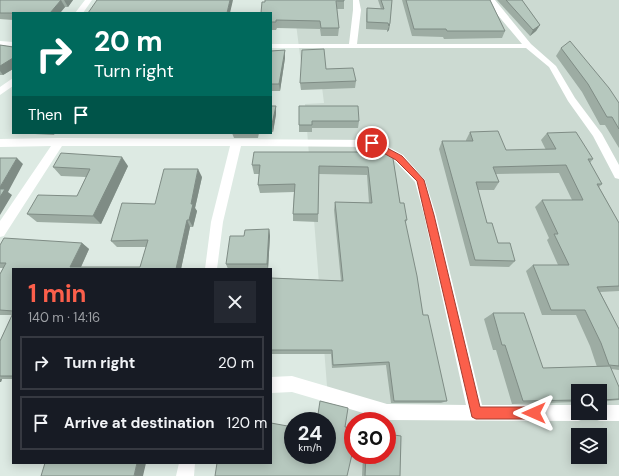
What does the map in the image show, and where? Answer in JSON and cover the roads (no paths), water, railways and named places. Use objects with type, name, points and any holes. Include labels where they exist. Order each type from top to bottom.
[{"type":"street","points":[[80,12],[89,0]]},
{"type":"street","points":[[353,46],[357,10],[356,0]]},
{"type":"street","points":[[492,0],[499,11],[528,46],[552,66],[571,99],[597,134],[619,175]]},
{"type":"street","points":[[0,43],[12,44]]},
{"type":"street","points":[[272,46],[528,46]]},
{"type":"street","points":[[0,92],[12,82]]},
{"type":"street","points":[[0,232],[59,142]]},
{"type":"street","points":[[0,144],[59,142],[236,144],[372,143],[399,158],[420,180],[430,215],[476,413]]},
{"type":"street","points":[[211,268],[217,222],[236,144]]},
{"type":"street","points":[[272,385],[292,384],[387,412],[571,413]]},
{"type":"street","points":[[607,413],[619,413]]},
{"type":"street","points":[[185,476],[187,464]]}]
